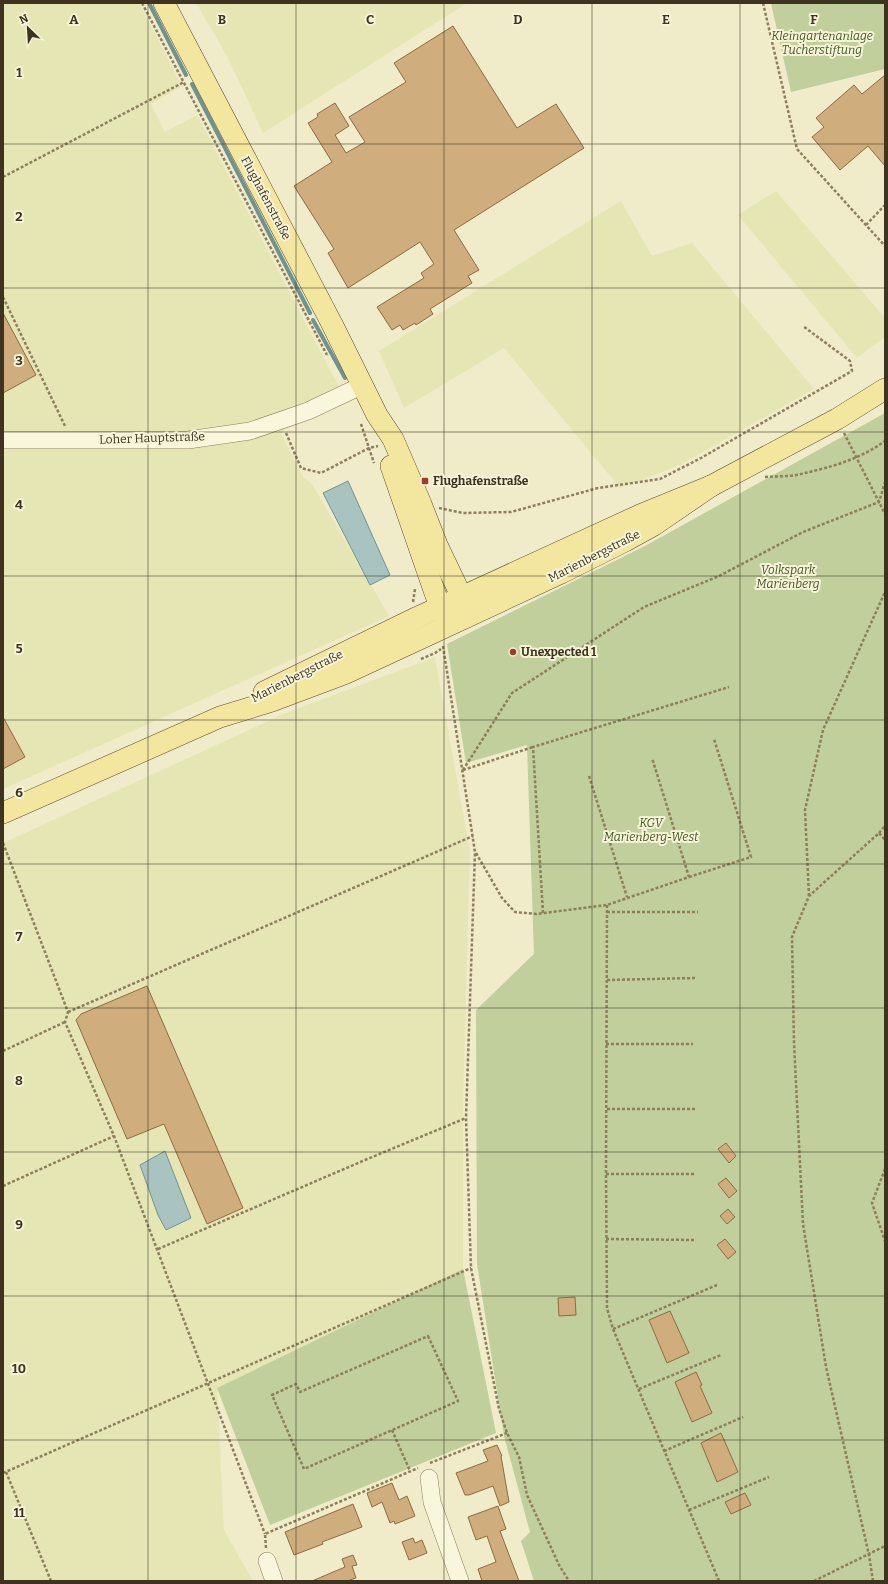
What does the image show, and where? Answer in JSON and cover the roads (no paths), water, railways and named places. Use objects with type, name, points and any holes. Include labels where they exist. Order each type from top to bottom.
[{"type":"main road","name":"Flughafenstraße","points":[[164,3],[192,78],[363,385],[369,419],[376,446],[440,607]]},
{"type":"main road","name":"Marienbergstraße","points":[[220,717],[272,702],[344,674],[455,617],[640,514],[711,486],[837,419],[885,389]]},
{"type":"main road","name":"Flughafenstraße","points":[[369,419],[393,440],[421,504],[437,544],[455,617]]},
{"type":"main road","name":"Marienbergstraße","points":[[3,813],[220,717],[267,690],[440,607],[455,617]]},
{"type":"street","name":"Loher Hauptstraße","points":[[3,440],[188,440],[250,431],[308,411],[363,385]]},
{"type":"street","points":[[430,1478],[432,1502],[460,1581]]},
{"type":"street","points":[[267,1561],[274,1581]]},
{"type":"water","points":[[348,481],[390,575],[370,585],[323,493]]},
{"type":"water","points":[[165,1151],[191,1218],[166,1230],[158,1215],[140,1165]]},
{"type":"waterway","points":[[149,3],[186,75]]},
{"type":"waterway","points":[[192,84],[310,313]]},
{"type":"waterway","points":[[313,320],[345,378]]},
{"type":"place","name":"Flughafenstraße","points":[[425,481]]},
{"type":"place","name":"Unexpected 1","points":[[513,652]]},
{"type":"park label","name":"Kleingartenanlage Tucherstiftung","points":[[822,43]]},
{"type":"park label","name":"Volkspark Marienberg","points":[[788,577]]},
{"type":"park label","name":"KGV Marienberg-West","points":[[651,830]]}]
